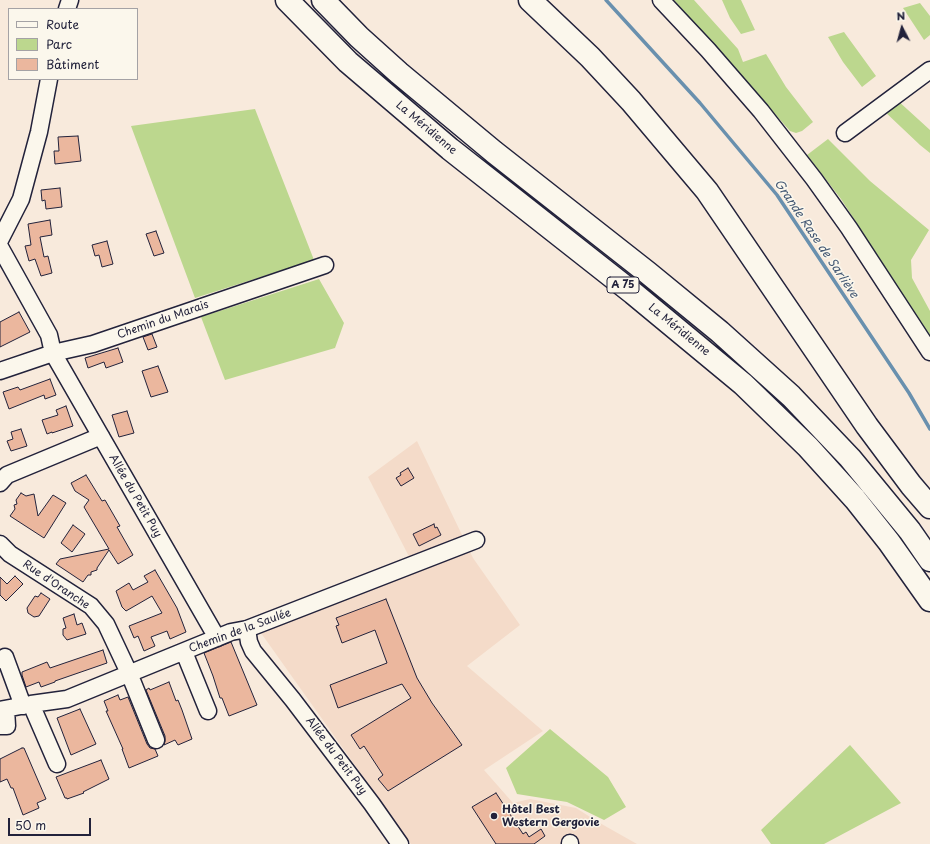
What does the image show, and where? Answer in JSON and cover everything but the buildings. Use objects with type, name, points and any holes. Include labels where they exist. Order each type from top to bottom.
[{"type":"highway","name":"La Méridienne","points":[[287,0],[348,62],[450,149],[633,293],[743,384],[808,448],[855,499],[889,542],[930,600]]},
{"type":"highway","name":"A 75","points":[[323,0],[359,37],[405,78],[494,152],[714,327],[791,396],[850,458],[910,531],[930,560]]},
{"type":"highway","points":[[530,0],[590,57],[621,90],[707,191],[867,426],[930,507]]},
{"type":"highway","points":[[911,484],[930,518]]},
{"type":"street","points":[[661,0],[708,50],[761,111],[814,179],[849,228],[930,352]]},
{"type":"street","points":[[846,133],[930,70]]},
{"type":"street","points":[[0,240],[21,199],[39,132],[49,80]]},
{"type":"street","name":"Allée du Petit Puy","points":[[0,246],[49,336],[53,353],[217,638]]},
{"type":"street","name":"Chemin du Marais","points":[[0,371],[53,353],[93,344],[325,265]]},
{"type":"street","points":[[0,483],[7,475],[101,436]]},
{"type":"street","name":"Chemin de la Saulée","points":[[3,710],[66,699],[231,632],[247,629],[476,540]]},
{"type":"street","name":"Rue d'Oranche","points":[[0,544],[10,554],[90,606],[106,624],[129,673],[156,740]]},
{"type":"street","name":"Allée du Petit Puy","points":[[247,629],[249,642],[253,651],[293,700],[372,804],[400,844]]},
{"type":"street","points":[[184,652],[208,711]]},
{"type":"street","points":[[0,660],[5,658],[57,764]]},
{"type":"street","points":[[0,726],[7,726],[3,710]]},
{"type":"shaded area","points":[[417,441],[473,558],[520,625],[467,666],[543,731],[484,770],[513,803],[530,799],[576,808],[637,844],[411,844],[261,633],[417,572],[368,477]]},
{"type":"green space","points":[[674,0],[694,0],[738,49],[743,62],[766,54],[786,87],[813,122],[802,131],[796,133],[790,131]]},
{"type":"green space","points":[[722,0],[741,0],[755,30],[741,34],[730,18]]},
{"type":"green space","points":[[920,3],[930,16],[930,35],[924,40],[903,8]]},
{"type":"green space","points":[[844,32],[876,76],[862,87],[843,62],[828,37]]},
{"type":"green space","points":[[896,99],[930,130],[930,153],[883,110]]},
{"type":"green space","points":[[255,109],[314,260],[195,298],[131,126]]},
{"type":"green space","points":[[828,139],[870,181],[929,230],[911,260],[912,278],[930,311],[930,336],[841,199],[807,155]]},
{"type":"green space","points":[[319,279],[344,323],[335,348],[225,380],[201,317]]},
{"type":"green space","points":[[550,729],[608,777],[626,807],[604,820],[567,802],[517,794],[506,768]]},
{"type":"green space","points":[[850,745],[901,803],[824,844],[771,844],[761,830]]},
{"type":"waterway","name":"Grande Rase de Sarliève","points":[[606,0],[700,103],[777,195],[909,393],[930,429]]},
{"type":"place","name":"Hôtel Best Western Gergovie","points":[[494,816]]}]
